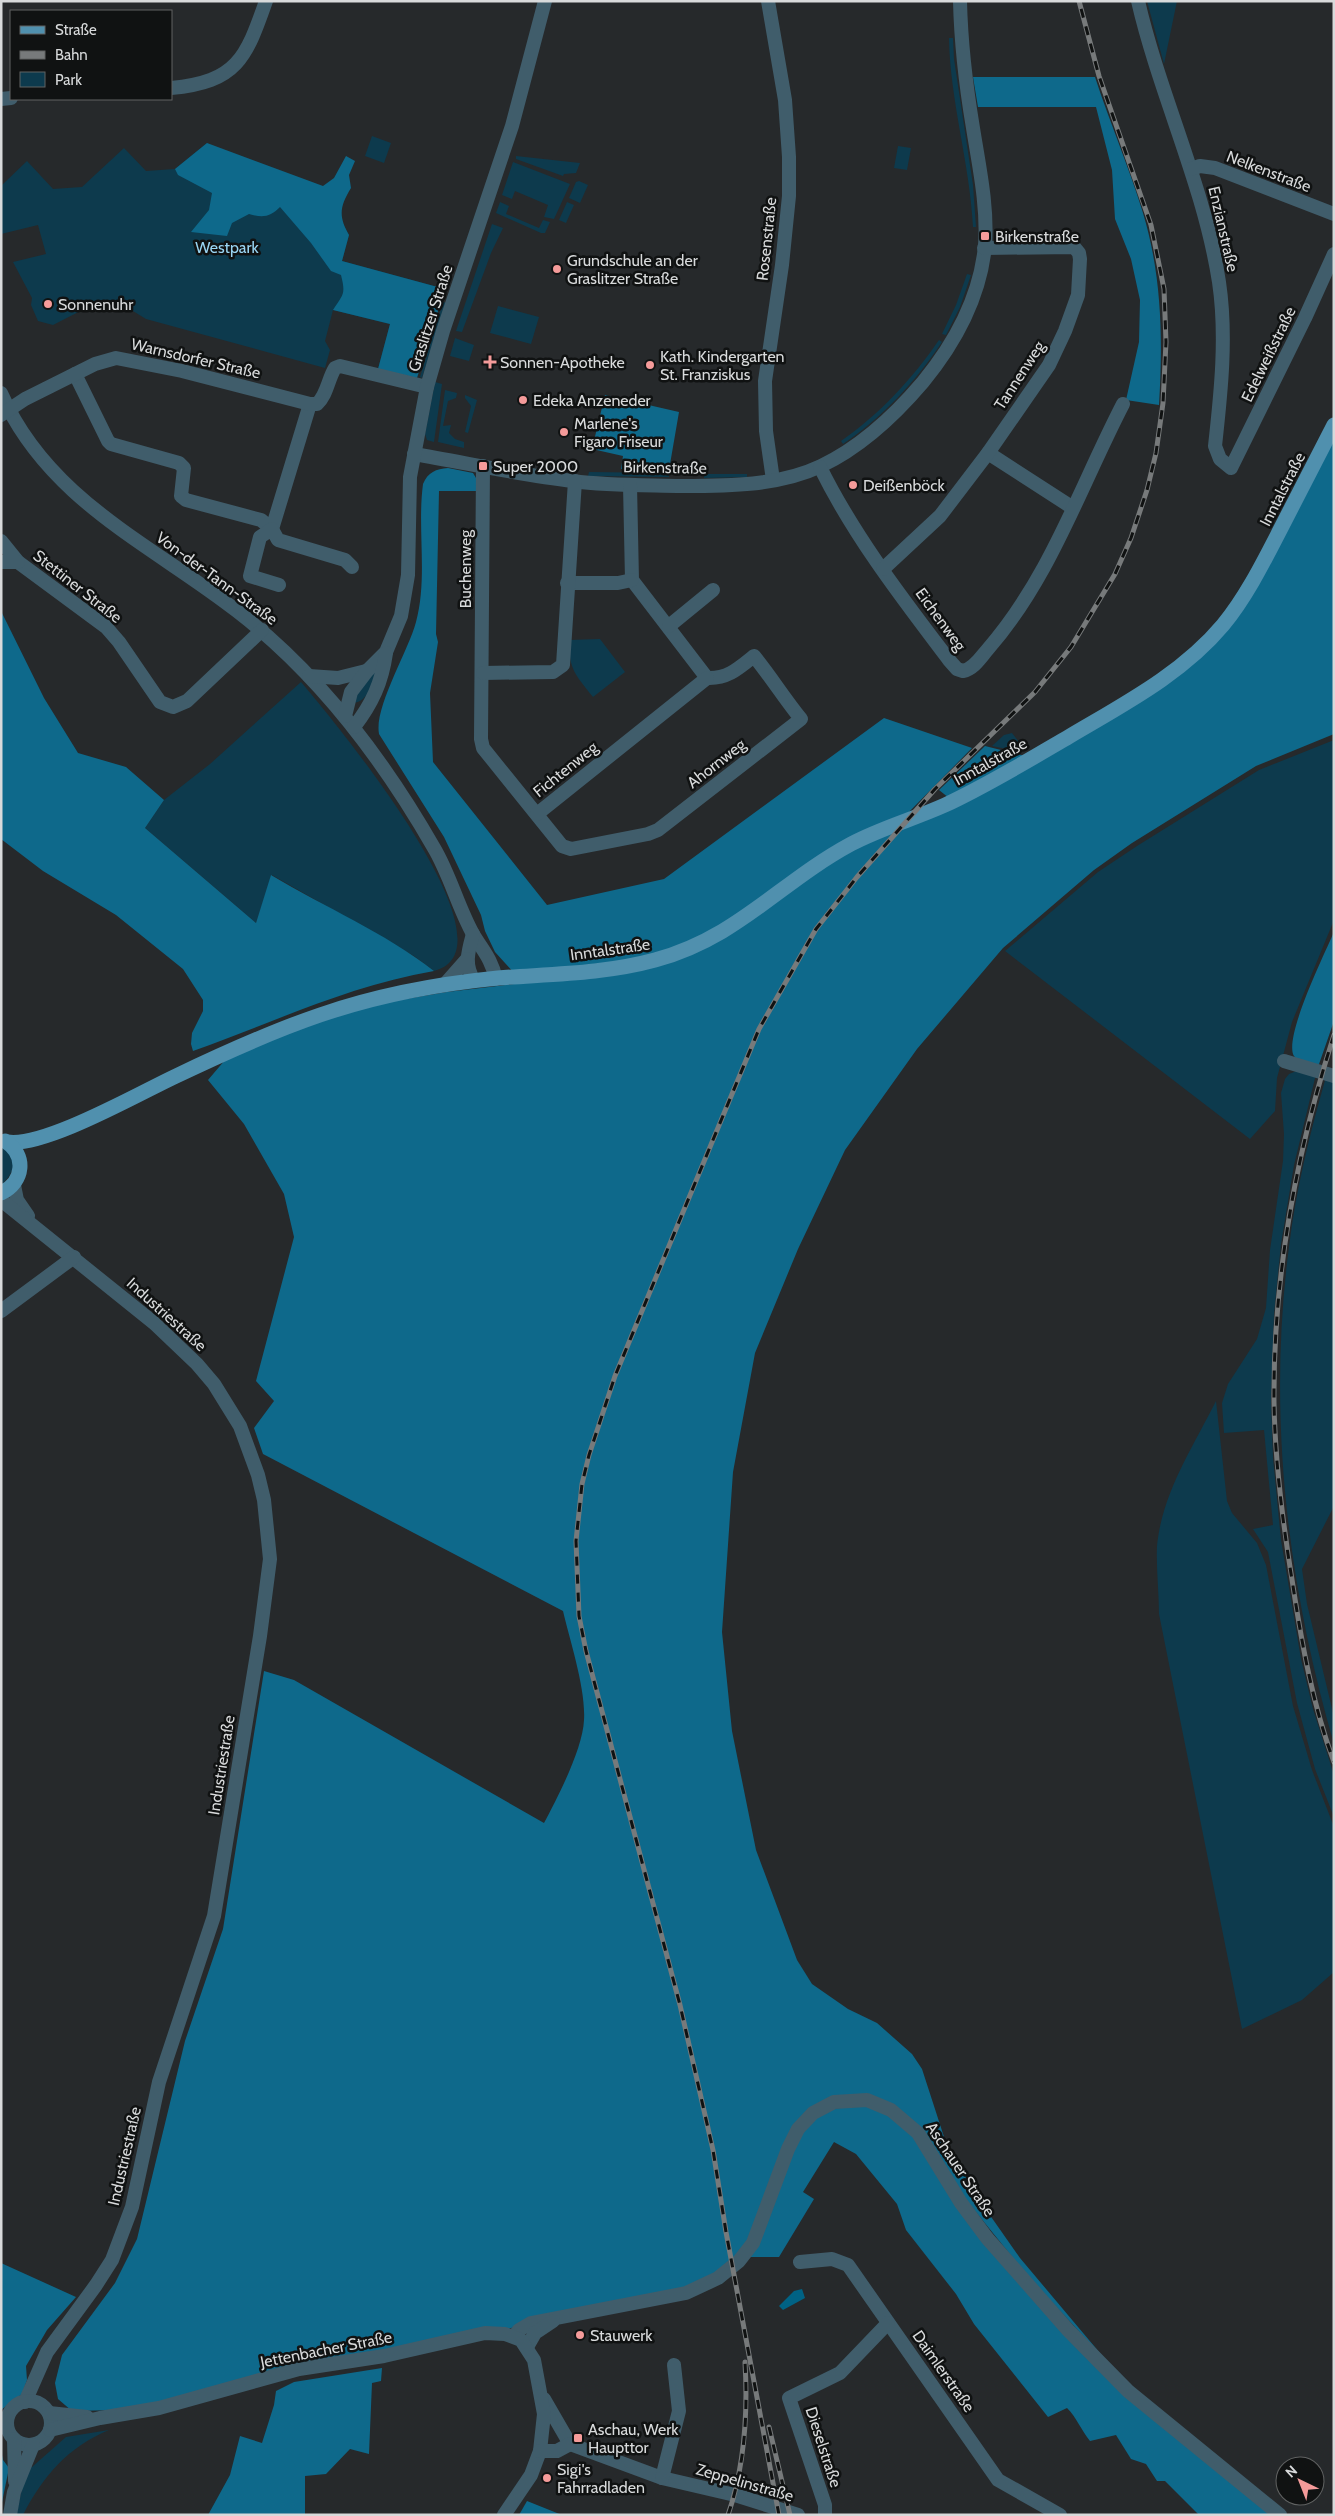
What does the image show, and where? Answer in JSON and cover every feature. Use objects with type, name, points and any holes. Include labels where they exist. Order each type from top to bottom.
[{"type":"main road","name":"Inntalstraße","points":[[67,1128],[202,1063],[315,1016],[362,1001],[445,984],[631,966],[672,955],[705,943],[749,915],[839,851],[877,831],[941,807],[967,794],[1106,715],[1166,677],[1214,635],[1242,599],[1270,550],[1334,424]]},
{"type":"main road","points":[[4,1141],[16,1144],[67,1128]]},
{"type":"main road","points":[[20,1165],[33,1150],[67,1128]]},
{"type":"main road","points":[[4,1141],[14,1148],[20,1165],[19,1175],[8,1189]]},
{"type":"street","points":[[172,88],[207,81],[238,62],[253,39],[266,1]]},
{"type":"street","name":"Graslitzer Straße","points":[[354,727],[375,696],[383,674],[386,652],[399,623],[408,575],[408,497],[427,387],[443,331],[506,144],[545,1]]},
{"type":"street","name":"Rosenstraße","points":[[768,1],[784,93],[789,157],[785,237],[765,381],[766,431],[773,480]]},
{"type":"street","name":"Birkenstraße","points":[[414,454],[575,482],[712,486],[773,480],[820,467],[848,450],[877,428],[906,400],[952,343],[968,310],[980,273],[984,248],[983,201],[962,58],[960,1]]},
{"type":"street","name":"Enzianstraße","points":[[1138,1],[1155,66],[1191,169],[1219,283],[1222,364],[1215,446],[1220,459],[1231,468]]},
{"type":"street","name":"Nelkenstraße","points":[[1191,169],[1200,166],[1215,168],[1334,214]]},
{"type":"street","name":"Tannenweg","points":[[883,569],[940,516],[988,452],[1054,356],[1078,295],[1080,259],[1079,253],[1074,247],[984,248]]},
{"type":"street","name":"Edelweißstraße","points":[[1231,468],[1298,334],[1334,254]]},
{"type":"street","name":"Warnsdorfer Straße","points":[[5,412],[107,359],[124,358],[310,404]]},
{"type":"street","points":[[279,585],[250,576],[260,537],[272,529],[310,404],[318,404],[323,399],[335,368],[340,366],[427,387]]},
{"type":"street","points":[[75,374],[111,444],[179,463],[184,468],[180,489],[181,496],[186,500],[261,520],[272,529],[278,540],[345,560],[352,567]]},
{"type":"street","name":"Von-der-Tann-Straße","points":[[1,393],[5,412],[45,460],[96,512],[219,597],[262,630],[309,676],[354,727],[381,764],[434,848],[473,934],[491,961],[496,978]]},
{"type":"street","name":"Eichenweg","points":[[820,467],[853,528],[949,660],[957,669],[966,670],[990,648],[1023,605],[1044,570],[1123,404]]},
{"type":"street","points":[[988,452],[1073,508]]},
{"type":"street","name":"Buchenweg","points":[[483,466],[483,673]]},
{"type":"street","points":[[483,673],[553,672],[560,668],[564,658],[567,583],[575,482]]},
{"type":"street","points":[[630,485],[632,580],[707,678]]},
{"type":"street","name":"Stettiner Straße","points":[[1,541],[18,562],[106,627],[124,649],[157,698],[166,705],[173,707],[187,700],[262,630]]},
{"type":"street","name":"Stettiner Straße","points":[[1,562],[18,562]]},
{"type":"street","points":[[567,583],[618,583],[632,580]]},
{"type":"street","points":[[669,626],[713,590]]},
{"type":"street","name":"Graslitzer Straße","points":[[344,716],[351,692],[367,671],[386,652]]},
{"type":"street","name":"Ahornweg","points":[[537,814],[566,848],[648,834],[658,830],[801,719],[754,656],[727,676],[707,678]]},
{"type":"street","points":[[309,676],[338,678],[367,671]]},
{"type":"street","name":"Fichtenweg","points":[[483,673],[481,739],[483,748],[537,814],[707,678]]},
{"type":"street","points":[[473,934],[467,959],[470,974],[474,981]]},
{"type":"street","points":[[445,984],[467,959]]},
{"type":"street","points":[[1284,1061],[1334,1076]]},
{"type":"street","name":"Industriestraße","points":[[8,1189],[36,1226]]},
{"type":"street","name":"Industriestraße","points":[[1,1200],[74,1257],[176,1342],[198,1364],[229,1407],[240,1426],[258,1475],[264,1500],[270,1559],[260,1636],[214,1916],[161,2074],[132,2207],[112,2260],[47,2352],[25,2402]]},
{"type":"street","points":[[1,1311],[74,1257]]},
{"type":"street","name":"Aschauer Straße","points":[[514,2336],[519,2330],[531,2323],[686,2293],[718,2278],[739,2261],[752,2243],[788,2149],[798,2129],[814,2113],[834,2102],[867,2100],[892,2110],[918,2133],[961,2203],[987,2238],[1106,2370],[1143,2403],[1280,2515]]},
{"type":"street","name":"Daimlerstraße","points":[[800,2262],[832,2259],[848,2265],[998,2480],[1060,2515]]},
{"type":"street","name":"Aschauer Straße","points":[[527,2347],[535,2334],[555,2319]]},
{"type":"street","name":"Dieselstraße","points":[[825,2515],[824,2505],[789,2398],[840,2373],[888,2322]]},
{"type":"street","name":"Jettenbacher Straße","points":[[50,2430],[100,2418],[159,2408],[299,2369],[384,2356],[485,2333],[514,2336]]},
{"type":"street","points":[[504,2515],[523,2490],[540,2451],[544,2414],[534,2360],[527,2347],[514,2336]]},
{"type":"street","points":[[662,2478],[678,2411],[674,2365]]},
{"type":"street","name":"Industriestraße","points":[[41,2366],[45,2409]]},
{"type":"street","points":[[540,2451],[557,2451],[570,2444],[541,2394]]},
{"type":"street","points":[[7,2427],[23,2444],[33,2445],[42,2441],[50,2430],[45,2409],[25,2402],[15,2406],[7,2427],[14,2492]]},
{"type":"street","name":"Jettenbacher Straße","points":[[45,2409],[100,2418]]},
{"type":"street","name":"Zeppelinstraße","points":[[570,2444],[662,2478],[735,2495],[772,2511],[798,2515]]},
{"type":"street","points":[[10,2515],[14,2492],[33,2445]]},
{"type":"green space","points":[[1147,1],[1177,1],[1164,64]]},
{"type":"green space","points":[[949,38],[953,38],[954,59],[973,185],[976,227],[973,227],[968,180],[950,62]]},
{"type":"green space","points":[[372,136],[391,143],[384,163],[365,156]]},
{"type":"green space","name":"Westpark","points":[[207,143],[341,220],[349,235],[342,261],[445,289],[378,369],[390,324],[333,310],[325,341],[330,350],[325,368],[146,319],[133,311],[100,301],[53,325],[38,321],[31,305],[32,298],[13,262],[46,254],[38,225],[1,234],[1,186],[27,161],[53,189],[82,187],[124,148],[146,171],[175,169]]},
{"type":"green space","points":[[898,146],[911,148],[907,170],[894,168]]},
{"type":"green space","points":[[516,156],[580,163],[576,173],[564,174],[563,176],[516,159]]},
{"type":"green space","points":[[513,162],[570,184],[554,219],[544,217],[548,205],[515,191],[512,199],[502,195]]},
{"type":"green space","points":[[579,181],[588,185],[580,203],[569,198],[576,182]]},
{"type":"green space","points":[[500,202],[509,206],[506,214],[539,228],[543,220],[550,222],[545,233],[541,233],[496,213]]},
{"type":"green space","points":[[567,202],[574,205],[566,223],[559,220]]},
{"type":"green space","points":[[492,224],[503,228],[491,253],[462,332],[456,331]]},
{"type":"green space","points":[[967,274],[971,275],[960,307],[946,335],[942,334],[956,305]]},
{"type":"green space","points":[[443,302],[446,303],[422,378],[420,377]]},
{"type":"green space","points":[[498,306],[539,317],[531,344],[490,333]]},
{"type":"green space","points":[[455,338],[474,345],[469,361],[450,356]]},
{"type":"green space","points":[[939,340],[942,342],[910,385],[885,411],[843,444],[841,441],[869,420],[907,382]]},
{"type":"green space","points":[[435,382],[442,384],[434,442],[427,440],[425,434]]},
{"type":"green space","points":[[445,390],[457,393],[456,398],[448,401],[443,426],[451,425],[449,433],[455,439],[464,442],[464,448],[438,442]]},
{"type":"green space","points":[[465,395],[477,400],[468,433],[465,432],[471,406]]},
{"type":"green space","points":[[589,472],[669,473],[669,477],[588,476]]},
{"type":"green space","points":[[704,474],[747,474],[747,477],[704,478]]},
{"type":"green space","points":[[600,639],[625,672],[593,697],[574,671],[570,658],[569,640]]},
{"type":"green space","points":[[378,668],[367,695],[358,702],[353,703],[356,694]]},
{"type":"green space","points":[[301,682],[379,782],[412,830],[439,878],[455,921],[455,953],[434,971],[414,956],[272,875],[256,923],[145,828],[164,800],[210,764]]},
{"type":"green space","points":[[1012,733],[1022,746],[1016,751],[992,746],[1004,735]]},
{"type":"green space","points":[[1334,740],[1334,920],[1292,1022],[1277,1078],[1275,1111],[1250,1139],[1005,951],[1098,872],[1137,846],[1259,770]]},
{"type":"green space","points":[[1299,1070],[1316,1074],[1294,1165],[1281,1244],[1274,1314],[1271,1401],[1273,1458],[1281,1540],[1301,1659],[1313,1709],[1334,1775],[1334,1817],[1315,1769],[1297,1703],[1268,1552],[1253,1529],[1273,1525],[1264,1430],[1224,1433],[1222,1403],[1228,1384],[1257,1339],[1266,1308],[1270,1250],[1283,1161],[1284,1134],[1281,1093],[1285,1079],[1289,1074]]},
{"type":"green space","points":[[1326,1077],[1334,1079],[1334,1506],[1302,1569],[1307,1604],[1334,1717],[1334,1744],[1304,1621],[1293,1560],[1281,1435],[1280,1372],[1283,1310],[1295,1204],[1314,1119]]},
{"type":"green space","points":[[1,1145],[11,1155],[13,1165],[6,1180],[1,1185]]},
{"type":"green space","points":[[1216,1401],[1227,1501],[1232,1513],[1257,1543],[1266,1565],[1293,1706],[1312,1770],[1334,1827],[1334,1972],[1302,2000],[1242,2029],[1159,1614],[1157,1571],[1157,1546],[1165,1507],[1180,1471]]},
{"type":"green space","points":[[109,2430],[81,2445],[58,2464],[39,2488],[23,2515],[16,2515],[27,2467],[32,2467],[66,2437]]},
{"type":"shaded area","points":[[973,77],[1095,77],[1138,196],[1154,260],[1161,332],[1159,405],[1126,400],[1139,342],[1140,300],[1131,259],[1115,219],[1112,170],[1096,107],[978,107]]},
{"type":"shaded area","points":[[207,143],[323,186],[334,178],[346,156],[355,161],[349,175],[351,188],[344,200],[342,211],[343,222],[349,235],[342,261],[445,289],[417,378],[378,369],[390,324],[333,310],[343,294],[341,275],[331,271],[311,243],[280,207],[269,215],[258,216],[249,214],[232,223],[227,236],[191,232],[209,210],[212,193],[178,175],[175,169]]},
{"type":"shaded area","points":[[605,395],[679,412],[669,470],[621,469],[623,456],[592,449]]},
{"type":"shaded area","points":[[1334,435],[1334,734],[1256,766],[1132,843],[1094,870],[1003,948],[917,1049],[845,1150],[798,1249],[755,1353],[733,1472],[722,1632],[732,1731],[756,1850],[797,1960],[812,1984],[848,2009],[877,2023],[912,2054],[922,2069],[946,2143],[980,2201],[1020,2258],[1110,2365],[1026,2274],[967,2201],[930,2142],[862,2094],[835,2096],[811,2109],[743,2251],[699,2285],[530,2322],[508,2329],[157,2404],[119,2410],[72,2411],[58,2399],[55,2383],[62,2355],[115,2283],[137,2239],[185,2041],[223,1929],[264,1671],[294,1680],[544,1823],[575,1758],[583,1731],[583,1694],[563,1611],[263,1454],[254,1428],[274,1401],[256,1381],[294,1237],[284,1194],[244,1124],[208,1080],[225,1060],[259,1044],[364,1006],[447,992],[652,966],[828,863],[1197,659]]},
{"type":"shaded area","points":[[448,468],[473,473],[476,478],[476,491],[439,491],[436,634],[438,642],[430,693],[433,762],[547,905],[664,879],[884,718],[972,748],[905,816],[725,926],[648,958],[514,973],[495,952],[485,931],[481,915],[444,837],[379,734],[379,723],[386,695],[412,634],[420,605],[422,570],[421,501],[423,484],[433,472]]},
{"type":"shaded area","points":[[1,611],[44,698],[78,753],[126,767],[164,800],[145,828],[256,923],[271,875],[375,932],[434,971],[341,995],[193,1051],[191,1044],[192,1033],[203,1011],[203,1000],[183,969],[116,915],[43,871],[1,839]]},
{"type":"shaded area","points":[[985,746],[1025,756],[949,798],[939,790]]},
{"type":"shaded area","points":[[1334,932],[1334,1021],[1318,1067],[1296,1058],[1292,1046],[1294,1032],[1306,995]]},
{"type":"shaded area","points":[[868,2106],[887,2114],[916,2138],[1017,2281],[1273,2515],[1199,2515],[1165,2481],[1157,2481],[1146,2464],[1131,2459],[1116,2435],[1090,2441],[1067,2408],[1048,2417],[974,2324],[956,2294],[906,2230],[897,2204],[856,2154],[834,2142],[803,2192],[814,2199],[779,2257],[749,2257],[803,2128],[827,2109]]},
{"type":"shaded area","points":[[1,2263],[76,2297],[47,2330],[26,2366],[27,2380],[22,2394],[1,2410]]},
{"type":"shaded area","points":[[802,2289],[805,2298],[783,2310],[779,2306],[794,2291]]},
{"type":"shaded area","points":[[382,2368],[381,2381],[372,2383],[369,2454],[350,2449],[326,2474],[305,2476],[305,2515],[208,2515],[230,2475],[240,2436],[262,2443],[274,2405],[276,2391],[294,2382]]},
{"type":"shaded area","points":[[1,2450],[3,2460],[9,2468],[1,2507]]},
{"type":"shaded area","points":[[527,2501],[562,2515],[519,2515]]},
{"type":"railway","points":[[779,2515],[726,2232],[713,2150],[680,2005],[586,1651],[579,1616],[576,1541],[582,1484],[589,1455],[615,1376],[759,1029],[816,929],[857,877],[935,789],[1035,692],[1071,647],[1115,574],[1131,538],[1147,490],[1156,453],[1163,403],[1166,342],[1164,289],[1151,225],[1099,76],[1079,1]]},
{"type":"railway","points":[[1334,1035],[1308,1125],[1289,1216],[1278,1309],[1274,1402],[1280,1494],[1296,1608],[1314,1697],[1334,1762]]},
{"type":"railway","points":[[728,2515],[742,2458],[746,2401],[745,2362]]},
{"type":"railway","points":[[769,2427],[790,2515]]},
{"type":"place","name":"Birkenstraße","points":[[985,236]]},
{"type":"place","name":"Grundschule an der Graslitzer Straße","points":[[557,269]]},
{"type":"place","name":"Sonnenuhr","points":[[48,304]]},
{"type":"place","name":"Sonnen-Apotheke","points":[[490,362]]},
{"type":"place","name":"Kath. Kindergarten St. Franziskus","points":[[650,365]]},
{"type":"place","name":"Edeka Anzeneder","points":[[523,400]]},
{"type":"place","name":"Marlene's Figaro Friseur","points":[[564,432]]},
{"type":"place","name":"Super 2000","points":[[483,466]]},
{"type":"place","name":"Deißenböck","points":[[853,485]]},
{"type":"place","name":"Stauwerk","points":[[580,2335]]},
{"type":"place","name":"Aschau, Werk Haupttor","points":[[578,2438]]},
{"type":"place","name":"Sigi's Fahrradladen","points":[[547,2478]]}]
